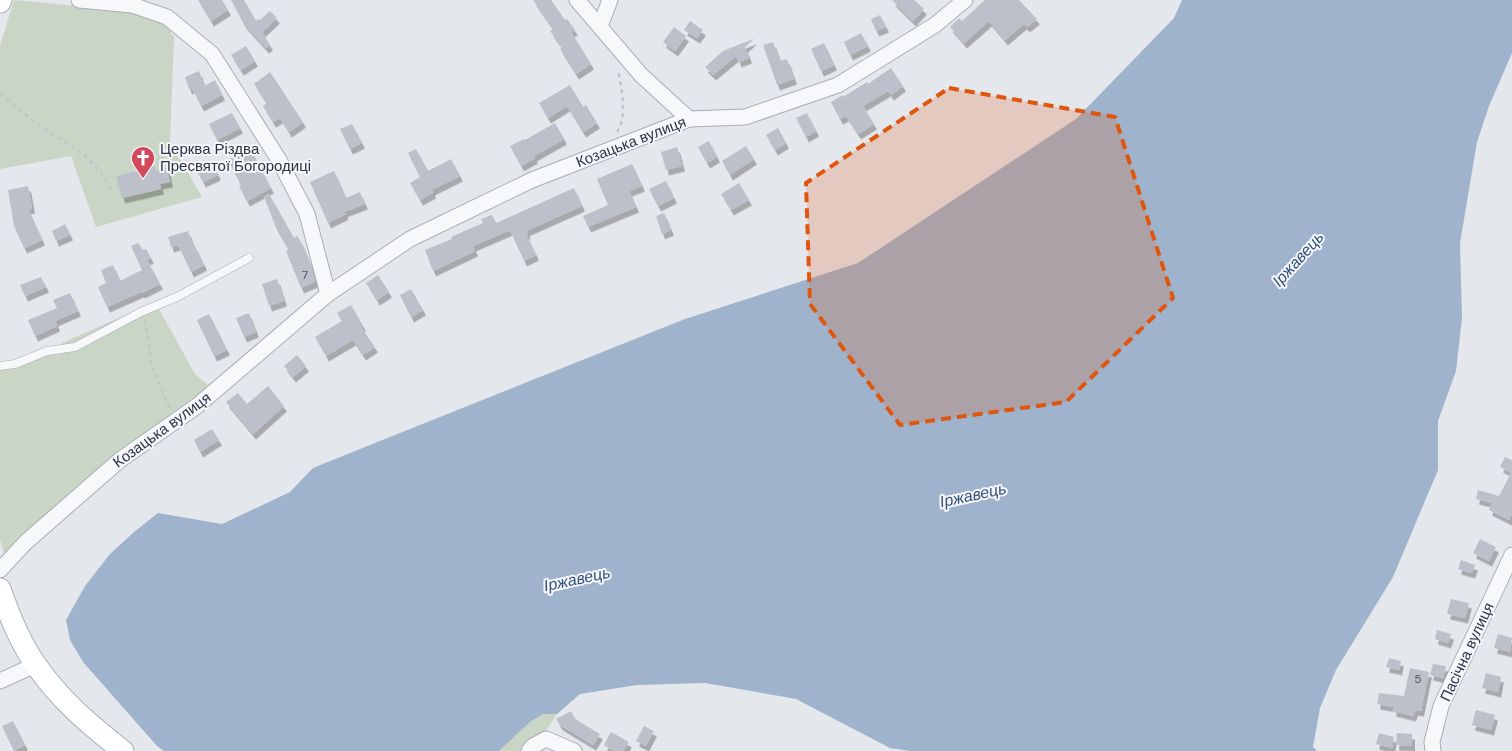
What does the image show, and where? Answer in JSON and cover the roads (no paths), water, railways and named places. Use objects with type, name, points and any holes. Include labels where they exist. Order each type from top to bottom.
[{"type":"street","points":[[79,0],[132,5],[167,17],[212,54],[279,160],[307,214],[328,294]]},
{"type":"street","points":[[577,0],[640,75],[689,119]]},
{"type":"street","points":[[600,26],[610,0]]},
{"type":"street","name":"Козацька вулиця","points":[[0,570],[26,542],[120,460],[197,406],[328,294],[410,239],[532,180],[689,119],[745,117],[838,85],[935,25],[965,0]]},
{"type":"street","name":"Пасічна вулиця","points":[[1433,751],[1432,742],[1441,706],[1512,555]]},
{"type":"street","points":[[0,589],[10,618],[35,665],[56,692],[99,732],[123,751]]},
{"type":"street","points":[[0,681],[35,665]]},
{"type":"street","points":[[529,751],[533,746],[546,739],[574,751]]},
{"type":"lane","points":[[0,366],[15,364],[47,352],[75,347],[249,258]]},
{"type":"water","name":"Іржавець","points":[[1182,0],[1512,0],[1512,53],[1489,106],[1477,142],[1460,243],[1462,318],[1456,371],[1438,421],[1438,470],[1393,577],[1336,670],[1320,708],[1313,747],[1317,751],[910,751],[890,748],[796,699],[705,683],[637,685],[580,694],[557,714],[543,714],[530,722],[499,751],[164,751],[157,746],[83,662],[70,640],[66,620],[85,586],[110,554],[158,513],[222,524],[290,492],[313,468],[685,319],[858,263],[1076,119],[1174,18]]},
{"type":"place","name":"Церква Різдва Пресвятої Богородиці","points":[[143,179]]}]
